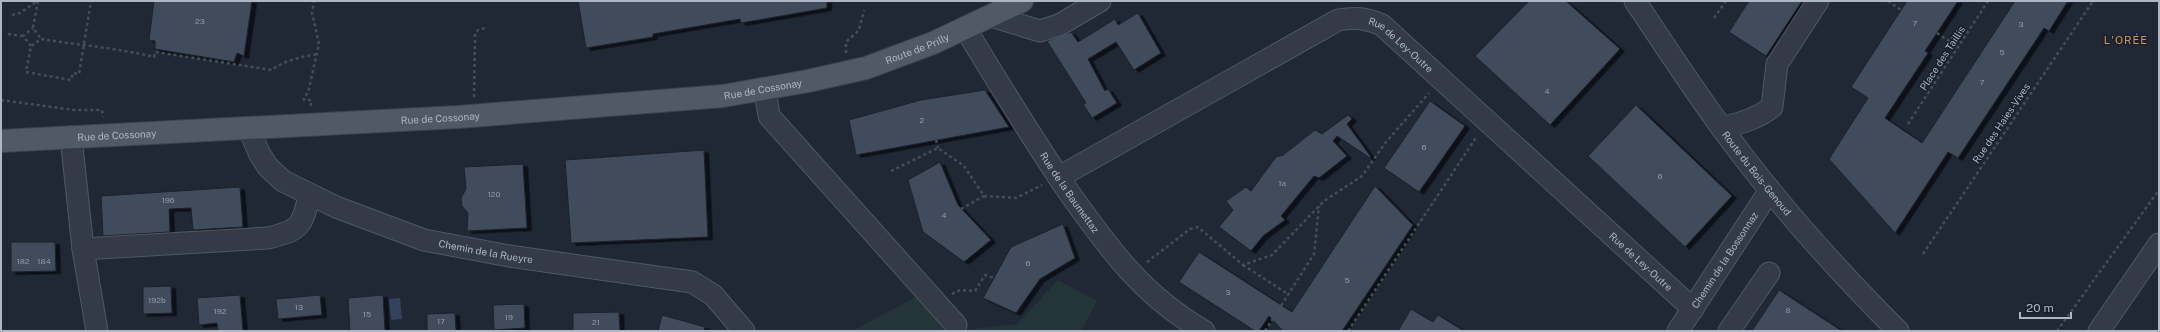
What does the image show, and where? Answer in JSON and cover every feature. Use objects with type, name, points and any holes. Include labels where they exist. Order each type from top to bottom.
[{"type":"main road","name":"Route de Prilly","points":[[808,81],[866,68],[933,43],[1022,1]]},
{"type":"main road","name":"Rue de Cossonay","points":[[1,141],[536,111],[723,96],[765,90],[808,81]]},
{"type":"street","points":[[990,16],[1040,31],[1059,25],[1100,1]]},
{"type":"street","name":"Route du Bois-Genoud","points":[[1635,1],[1722,128],[1770,190],[1856,289],[1898,331]]},
{"type":"street","points":[[1722,128],[1746,122],[1762,115],[1772,107],[1777,64],[1818,1]]},
{"type":"street","name":"Rue de Ley-Outre","points":[[1059,177],[1338,20],[1355,17],[1368,19],[1382,25],[1693,309]]},
{"type":"street","name":"Rue de la Baumettaz","points":[[965,28],[1059,177],[1110,250],[1147,290],[1192,324],[1204,331]]},
{"type":"street","points":[[765,90],[770,116],[956,325]]},
{"type":"street","name":"Chemin de la Rueyre","points":[[249,128],[259,153],[268,167],[283,181],[309,196],[424,240],[509,256],[692,282],[713,295],[744,331]]},
{"type":"street","name":"Rue de Cossonay","points":[[71,137],[83,249],[97,331]]},
{"type":"street","name":"Chemin de la Bossonnaz","points":[[1678,331],[1770,190]]},
{"type":"street","points":[[83,249],[268,238],[288,233],[302,223],[309,196]]},
{"type":"street","points":[[2099,331],[2159,244]]},
{"type":"street","points":[[1729,331],[1769,273]]},
{"type":"path","points":[[12,15],[20,13],[38,1]]},
{"type":"path","points":[[23,36],[33,28],[38,1]]},
{"type":"path","points":[[89,1],[91,1],[84,46],[79,74],[73,73],[71,80],[26,72],[31,46],[41,39],[84,46],[154,57],[155,52],[272,70],[288,62],[317,54]]},
{"type":"path","points":[[311,106],[311,100],[304,100],[304,97],[308,93],[319,44],[312,13],[314,1]]},
{"type":"path","points":[[1714,18],[1726,1]]},
{"type":"path","points":[[1888,1],[1901,10]]},
{"type":"path","name":"Place des Taillis","points":[[1908,124],[1988,1]]},
{"type":"path","name":"Rue des Haies-Vives","points":[[1923,254],[2093,1]]},
{"type":"path","points":[[846,53],[846,42],[859,30],[864,10]]},
{"type":"path","points":[[33,28],[41,39]]},
{"type":"path","points":[[474,93],[475,34],[478,30],[485,28]]},
{"type":"path","points":[[1937,32],[1958,47]]},
{"type":"path","points":[[8,34],[23,36],[31,46]]},
{"type":"path","points":[[1243,265],[1272,255],[1319,206],[1362,176],[1386,142],[1442,79]]},
{"type":"path","points":[[1,100],[74,110],[102,110],[103,118]]},
{"type":"path","points":[[1348,331],[1487,120]]},
{"type":"path","points":[[936,140],[938,148],[964,166],[984,196]]},
{"type":"path","points":[[891,171],[938,148]]},
{"type":"path","points":[[961,209],[984,196],[1016,198],[1059,177]]},
{"type":"path","points":[[2057,331],[2159,190]]},
{"type":"path","points":[[1265,331],[1314,254],[1319,206]]},
{"type":"path","points":[[1132,274],[1190,229],[1198,227],[1243,265],[1288,294]]},
{"type":"path","points":[[940,308],[951,295],[960,290],[975,291],[985,275],[994,278]]},
{"type":"shaded area","points":[[1058,280],[1097,301],[1081,331],[957,331],[1017,324]]},
{"type":"shaded area","points":[[917,296],[953,331],[853,331]]},
{"type":"water","points":[[400,298],[402,319],[391,320],[389,299]]},
{"type":"building","points":[[154,1],[252,1],[244,56],[237,53],[234,62],[155,49],[155,41],[149,40]]},
{"type":"building","points":[[578,1],[827,1],[827,8],[741,23],[740,19],[653,34],[653,37],[586,48]]},
{"type":"building","points":[[1529,1],[1566,1],[1620,49],[1550,125],[1475,56]]},
{"type":"building","points":[[1749,1],[1802,1],[1766,56],[1729,32]]},
{"type":"building","points":[[1907,1],[1958,1],[1925,51],[1928,53],[1885,118],[1922,143],[2015,1],[2068,1],[2049,31],[2044,28],[1958,158],[1948,152],[1895,233],[1829,159],[1868,98],[1851,87]]},
{"type":"building","points":[[1138,13],[1161,53],[1134,70],[1116,42],[1088,59],[1105,91],[1108,89],[1117,103],[1092,118],[1083,104],[1086,103],[1047,41],[1071,32],[1078,42],[1115,19],[1118,25]]},
{"type":"building","points":[[985,90],[1009,127],[856,155],[849,120],[921,100]]},
{"type":"building","points":[[1430,101],[1465,126],[1419,192],[1384,168]]},
{"type":"building","points":[[1636,105],[1732,196],[1685,247],[1588,156]]},
{"type":"building","points":[[1348,115],[1352,119],[1347,124],[1371,157],[1370,158],[1337,136],[1333,141],[1347,156],[1319,178],[1314,176],[1281,216],[1285,220],[1263,236],[1251,251],[1219,227],[1233,210],[1226,201],[1246,187],[1251,191],[1276,157],[1283,155],[1315,130],[1322,134]]},
{"type":"building","points":[[704,150],[708,237],[571,243],[565,160]]},
{"type":"building","points":[[940,162],[958,205],[991,240],[964,262],[923,232],[908,180]]},
{"type":"building","points":[[523,164],[527,228],[467,231],[468,213],[462,206],[461,198],[466,189],[464,167]]},
{"type":"building","points":[[1375,186],[1413,225],[1342,331],[1283,331],[1269,316],[1259,331],[1255,331],[1179,282],[1199,252],[1292,312]]},
{"type":"building","points":[[240,187],[243,227],[193,230],[191,208],[169,209],[170,232],[103,236],[101,196]]},
{"type":"building","points":[[1063,224],[1075,258],[1040,279],[1016,313],[983,298],[1011,247]]},
{"type":"building","points":[[11,242],[55,242],[56,271],[11,272]]},
{"type":"building","points":[[171,286],[172,313],[143,314],[143,287]]},
{"type":"building","points":[[1779,290],[1842,331],[1752,331]]},
{"type":"building","points":[[240,295],[243,331],[218,331],[217,323],[199,325],[197,298]]},
{"type":"building","points":[[320,295],[322,315],[278,319],[276,299]]},
{"type":"building","points":[[383,295],[385,331],[350,331],[348,298]]},
{"type":"building","points":[[524,304],[525,328],[494,330],[493,305]]},
{"type":"building","points":[[1411,309],[1433,322],[1438,315],[1464,331],[1398,331]]},
{"type":"building","points":[[619,312],[620,331],[573,331],[573,313]]},
{"type":"building","points":[[455,313],[456,331],[427,331],[427,314]]},
{"type":"building","points":[[662,315],[705,327],[704,331],[658,331]]},
{"type":"district","name":"L'ORÉE","points":[[2126,40]]}]
